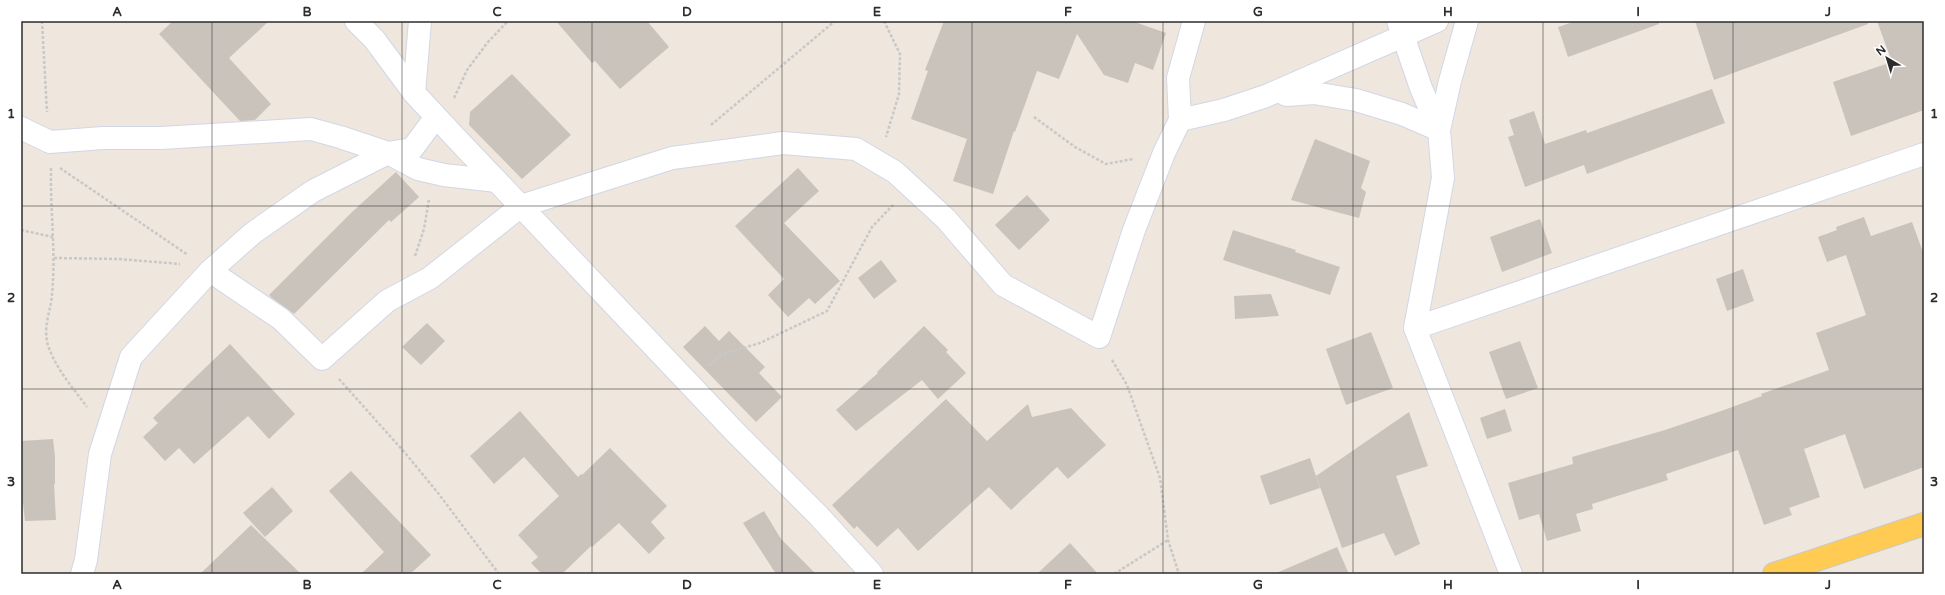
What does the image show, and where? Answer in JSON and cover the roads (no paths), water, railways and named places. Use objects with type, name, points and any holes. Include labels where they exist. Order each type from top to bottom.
[{"type":"main road","points":[[1781,573],[1924,524]]},
{"type":"street","points":[[356,21],[374,39],[414,93],[436,117],[736,433],[817,514],[872,574]]},
{"type":"street","points":[[414,93],[420,21]]},
{"type":"street","points":[[210,271],[281,319],[322,359],[387,301],[430,278],[521,206],[672,158],[783,143],[856,149],[895,172],[946,219],[1003,285],[1099,337],[1134,230],[1164,153],[1180,120],[1178,78],[1194,21]]},
{"type":"street","points":[[1180,120],[1224,110],[1266,96],[1337,67],[1401,28],[1436,21]]},
{"type":"street","points":[[1439,130],[1466,21]]},
{"type":"street","points":[[1401,28],[1421,88],[1439,130],[1443,178],[1416,328],[1511,574]]},
{"type":"street","points":[[1266,96],[1314,93],[1356,100],[1402,114],[1439,130]]},
{"type":"street","points":[[87,569],[100,454],[132,357],[210,271],[253,233],[313,191],[388,153],[412,149],[436,117]]},
{"type":"street","points":[[21,128],[51,150],[103,138],[161,138],[311,129],[388,153],[418,169],[444,175],[497,181]]},
{"type":"street","points":[[1416,328],[1924,154]]}]
